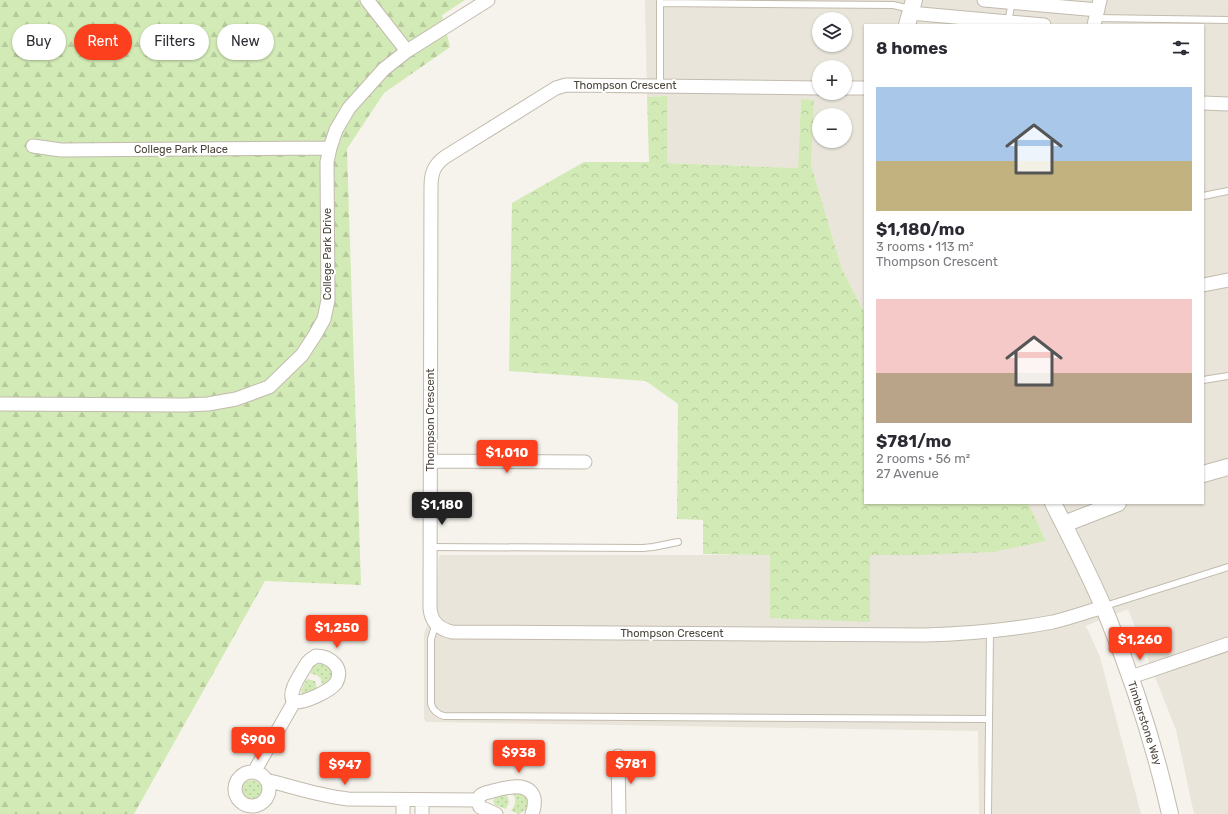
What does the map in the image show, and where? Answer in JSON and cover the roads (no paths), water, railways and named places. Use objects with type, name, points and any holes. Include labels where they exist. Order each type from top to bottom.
[{"type":"street","points":[[367,0],[406,51]]},
{"type":"street","name":"College Park Drive","points":[[0,404],[200,404],[236,399],[269,386],[302,355],[324,319],[328,300],[327,162],[336,130],[349,108],[384,68],[406,51],[488,0]]},
{"type":"street","points":[[984,0],[1012,1],[1097,13]]},
{"type":"street","points":[[910,12],[1008,24]]},
{"type":"street","name":"Thompson Crescent","points":[[812,88],[566,85],[556,88],[445,157],[436,165],[433,170],[430,187],[430,608],[432,619],[436,624],[452,632],[924,635],[990,632],[1054,622],[1103,607]]},
{"type":"street","points":[[852,88],[864,88]]},
{"type":"street","points":[[1204,103],[1228,104]]},
{"type":"street","name":"College Park Place","points":[[33,146],[61,150],[330,148]]},
{"type":"street","points":[[1204,285],[1228,280]]},
{"type":"street","points":[[430,461],[585,462]]},
{"type":"street","points":[[1204,474],[1228,467]]},
{"type":"street","name":"Timberstone Way","points":[[1054,504],[1103,607],[1131,677],[1159,765],[1170,814]]},
{"type":"street","points":[[1064,524],[1115,504]]},
{"type":"street","points":[[1131,677],[1228,644]]},
{"type":"street","points":[[254,772],[294,702]]},
{"type":"street","points":[[618,756],[619,814]]},
{"type":"street","points":[[266,780],[269,791],[268,796],[260,805],[248,806],[243,804],[236,795],[236,784],[243,775],[254,772],[266,780],[329,797],[348,799],[478,800]]},
{"type":"street","points":[[496,814],[479,806],[479,797],[485,793],[514,787],[524,787],[528,789],[533,796],[534,808],[532,814]]},
{"type":"street","points":[[403,800],[403,814]]},
{"type":"street","points":[[422,800],[422,814]]},
{"type":"lane","points":[[660,85],[660,1],[893,5],[910,12]]},
{"type":"lane","points":[[1008,24],[1012,1]]},
{"type":"lane","points":[[1097,13],[1228,20]]},
{"type":"lane","points":[[1204,196],[1228,191]]},
{"type":"lane","points":[[1204,380],[1228,376]]},
{"type":"lane","points":[[430,547],[643,548],[678,542]]},
{"type":"lane","points":[[1103,607],[1228,567]]},
{"type":"lane","points":[[436,624],[431,639],[431,704],[435,712],[444,716],[989,719]]},
{"type":"lane","points":[[988,814],[990,632]]}]
